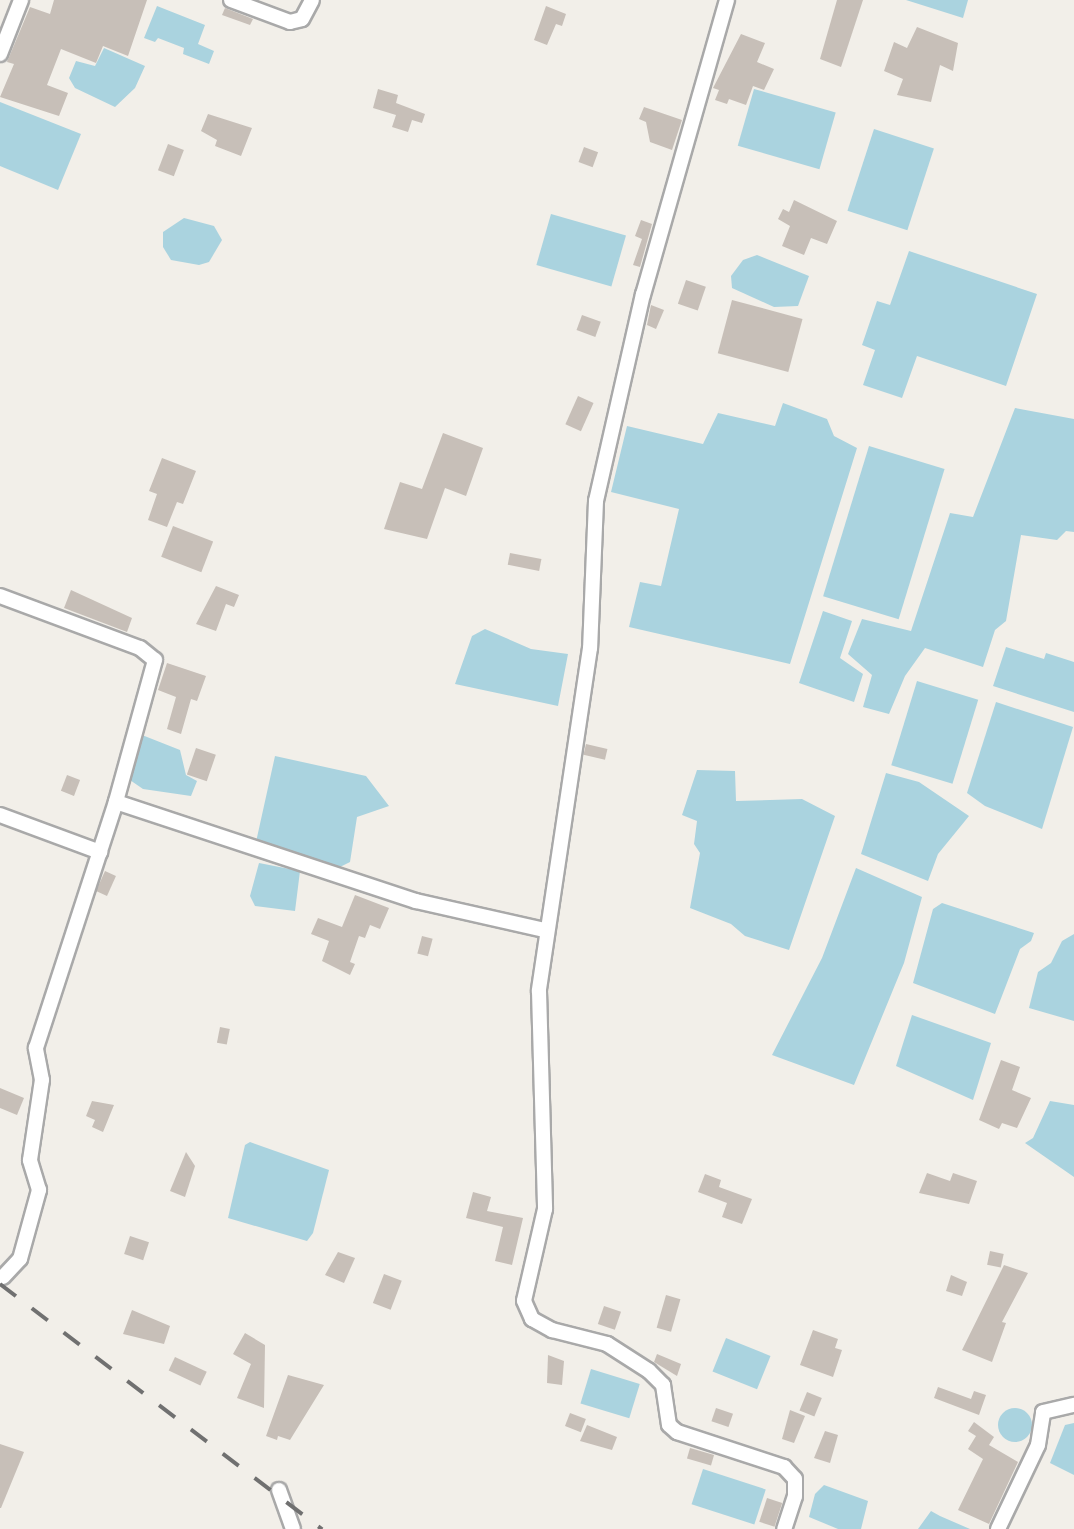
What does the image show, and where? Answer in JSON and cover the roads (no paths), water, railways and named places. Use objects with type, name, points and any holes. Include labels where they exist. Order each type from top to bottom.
[{"type":"street","points":[[0,54],[20,0]]},
{"type":"street","points":[[231,0],[290,22],[302,19],[312,0]]},
{"type":"street","points":[[727,0],[644,294],[596,501],[590,648],[545,930],[539,991],[546,1209],[524,1301],[532,1320],[552,1330],[607,1344],[649,1371],[663,1385],[669,1425],[677,1432],[784,1467],[795,1479],[795,1496],[784,1529]]},
{"type":"street","points":[[0,596],[140,648],[155,660],[116,802],[36,1048],[42,1080],[30,1160],[39,1190],[20,1259],[3,1277]]},
{"type":"street","points":[[116,802],[416,901],[545,930]]},
{"type":"street","points":[[0,815],[100,852]]},
{"type":"street","points":[[998,1529],[1038,1445],[1043,1412],[1074,1405]]},
{"type":"street","points":[[280,1490],[292,1529]]},
{"type":"water","points":[[906,0],[968,0],[963,18]]},
{"type":"water","points":[[157,6],[205,25],[198,44],[214,51],[209,64],[183,54],[184,48],[158,38],[155,42],[144,38]]},
{"type":"water","points":[[104,48],[145,66],[135,88],[115,107],[75,88],[69,78],[76,61],[95,66]]},
{"type":"water","points":[[754,89],[836,112],[819,169],[738,146]]},
{"type":"water","points":[[0,102],[81,134],[58,190],[0,166]]},
{"type":"water","points":[[874,129],[934,148],[907,230],[847,211]]},
{"type":"water","points":[[551,214],[626,235],[611,286],[536,265]]},
{"type":"water","points":[[184,218],[214,226],[222,240],[209,262],[199,265],[171,260],[163,247],[163,232]]},
{"type":"water","points":[[909,251],[1037,294],[1006,386],[917,356],[902,398],[863,385],[875,350],[862,345],[877,301],[890,305]]},
{"type":"water","points":[[757,255],[809,276],[798,306],[774,307],[732,288],[731,276],[743,260]]},
{"type":"water","points":[[783,403],[827,419],[834,436],[857,448],[790,664],[629,627],[640,582],[661,586],[679,509],[611,492],[627,426],[703,444],[718,413],[775,426]]},
{"type":"water","points":[[1015,408],[1074,419],[1074,532],[1066,531],[1057,540],[1021,535],[1006,621],[995,630],[983,667],[925,648],[905,676],[889,714],[863,707],[872,675],[848,654],[862,619],[911,631],[950,513],[973,517]]},
{"type":"water","points":[[869,446],[945,469],[899,619],[823,596]]},
{"type":"water","points":[[823,611],[852,621],[840,658],[863,674],[854,702],[799,683]]},
{"type":"water","points":[[485,629],[531,649],[568,654],[558,706],[455,684],[472,636]]},
{"type":"water","points":[[1006,647],[1044,659],[1046,653],[1074,662],[1074,712],[993,686]]},
{"type":"water","points":[[917,681],[978,700],[952,784],[891,765]]},
{"type":"water","points":[[996,702],[1073,727],[1042,829],[985,806],[967,793]]},
{"type":"water","points":[[142,735],[180,750],[186,775],[197,781],[191,796],[143,789],[127,778]]},
{"type":"water","points":[[275,756],[366,776],[389,806],[357,817],[350,862],[336,869],[256,842]]},
{"type":"water","points":[[697,770],[735,771],[736,801],[802,799],[835,816],[789,950],[745,936],[731,924],[690,908],[700,853],[694,844],[697,821],[682,815]]},
{"type":"water","points":[[886,773],[919,782],[969,816],[938,854],[928,881],[861,854]]},
{"type":"water","points":[[259,863],[300,871],[295,911],[255,906],[250,896]]},
{"type":"water","points":[[856,868],[922,897],[904,963],[854,1085],[772,1055],[822,958]]},
{"type":"water","points":[[942,903],[1034,933],[1031,941],[1020,949],[995,1014],[913,983],[933,909]]},
{"type":"water","points":[[1074,934],[1074,1021],[1029,1008],[1038,972],[1051,963],[1062,941]]},
{"type":"water","points":[[912,1015],[991,1043],[973,1100],[896,1066]]},
{"type":"water","points":[[1050,1101],[1074,1105],[1074,1177],[1025,1143],[1033,1138]]},
{"type":"water","points":[[250,1142],[329,1170],[313,1233],[307,1241],[228,1218],[245,1145]]},
{"type":"water","points":[[726,1338],[771,1356],[757,1389],[713,1371]]},
{"type":"water","points":[[591,1369],[640,1384],[629,1418],[580,1403]]},
{"type":"water","points":[[1015,1408],[1027,1413],[1032,1425],[1027,1437],[1015,1442],[1003,1437],[998,1425],[1003,1413]]},
{"type":"water","points":[[1074,1423],[1074,1475],[1050,1463],[1065,1425]]},
{"type":"water","points":[[703,1469],[766,1489],[754,1525],[692,1504]]},
{"type":"water","points":[[824,1485],[868,1501],[861,1529],[838,1529],[809,1517],[815,1494]]},
{"type":"water","points":[[931,1511],[940,1516],[970,1529],[918,1529]]},
{"type":"railway","points":[[0,1284],[322,1529]]}]
